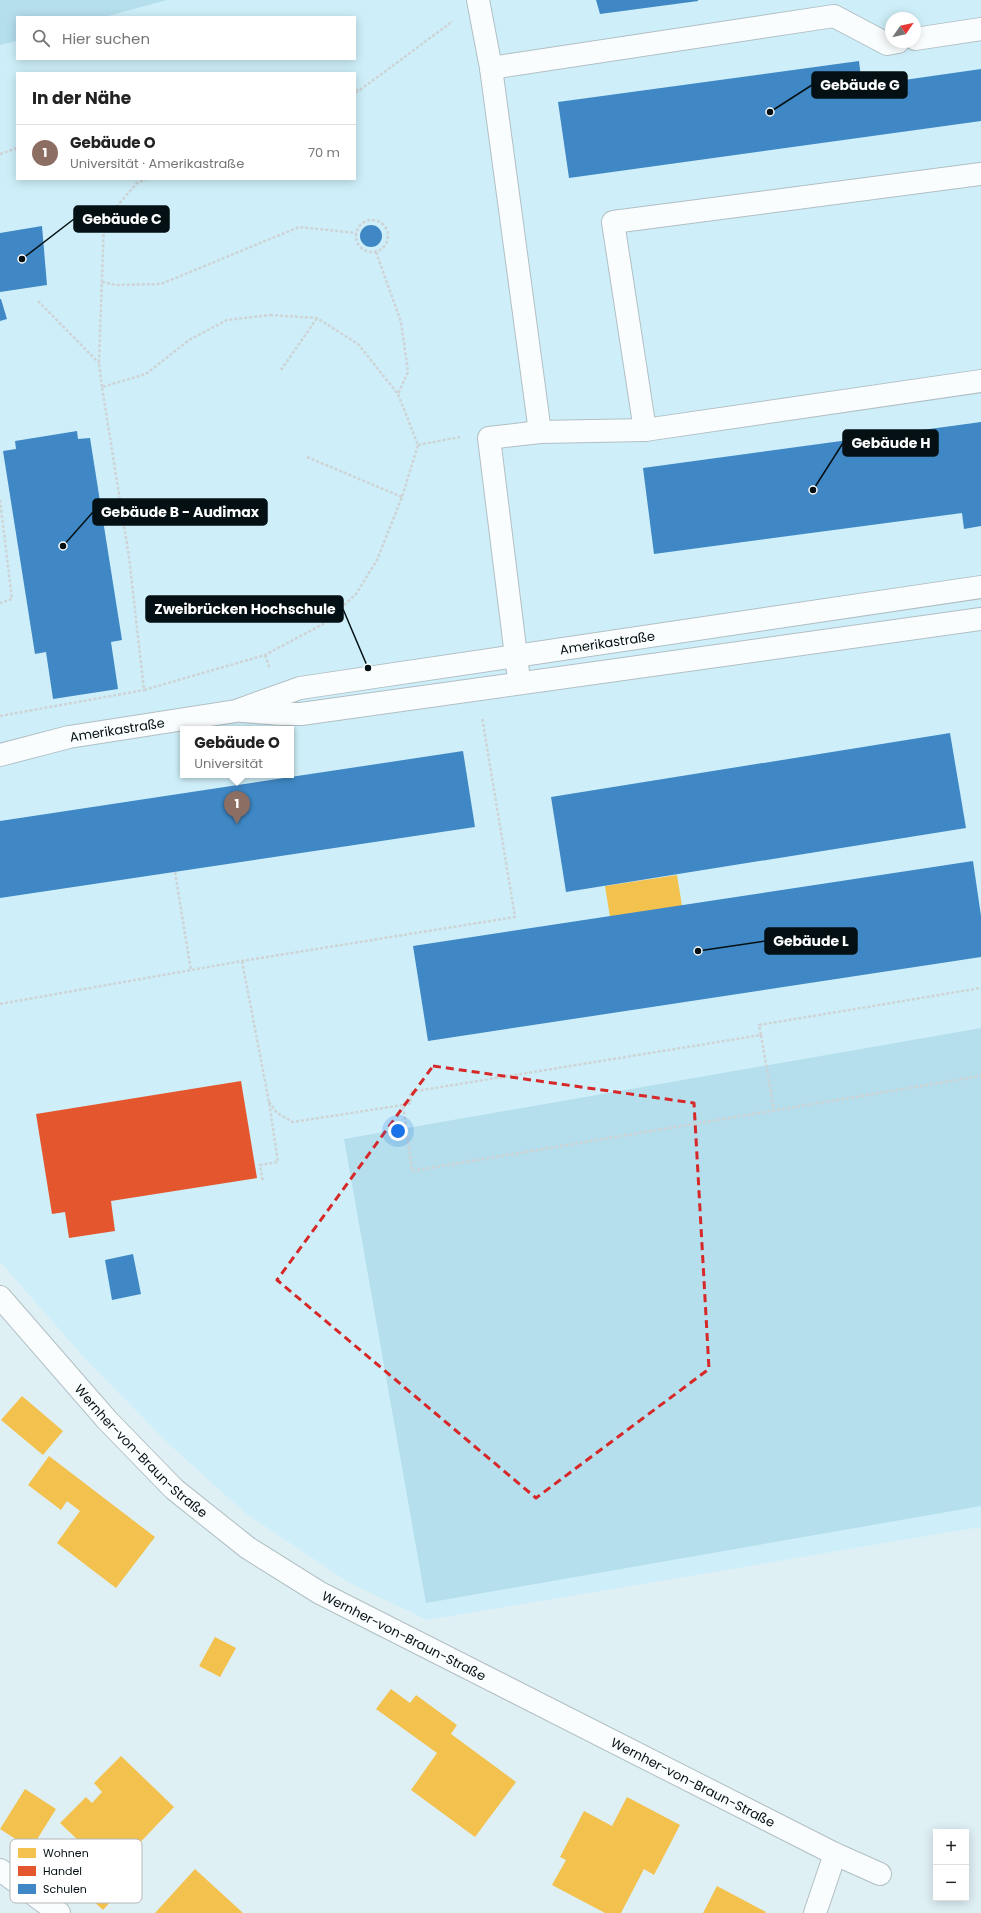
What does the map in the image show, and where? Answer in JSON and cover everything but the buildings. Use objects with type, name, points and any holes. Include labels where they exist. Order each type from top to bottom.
[{"type":"street","points":[[478,4],[491,68],[540,432]]},
{"type":"street","points":[[491,68],[834,16],[885,43]]},
{"type":"street","points":[[921,38],[981,29]]},
{"type":"street","points":[[645,430],[613,222],[981,174]]},
{"type":"street","points":[[519,683],[489,438],[540,432],[645,430],[981,381]]},
{"type":"street","name":"Amerikastraße","points":[[0,755],[69,737],[236,711],[300,688],[981,587]]},
{"type":"street","name":"Amerikastraße","points":[[236,711],[301,714],[477,688],[981,619]]},
{"type":"street","name":"Wernher-von-Braun-Straße","points":[[0,1297],[107,1420],[174,1489],[248,1548],[320,1594],[835,1854],[880,1874]]},
{"type":"street","points":[[815,1913],[835,1854]]},
{"type":"street","points":[[0,1870],[10,1877]]},
{"type":"street","points":[[45,1903],[59,1913]]},
{"type":"path","points":[[356,92],[478,4]]},
{"type":"path","points":[[0,154],[16,148]]},
{"type":"path","points":[[144,180],[137,183],[104,221],[99,363],[129,557],[144,690]]},
{"type":"path","points":[[370,219],[378,220],[385,225],[388,233],[388,241],[384,248],[376,252],[369,252],[362,249],[357,243],[357,228],[363,222],[370,219]]},
{"type":"path","points":[[102,282],[116,285],[161,284],[299,227],[356,233]]},
{"type":"path","points":[[376,252],[401,322],[408,372],[398,394]]},
{"type":"path","points":[[38,301],[99,363]]},
{"type":"path","points":[[0,716],[144,690],[265,654],[325,623],[356,594],[377,560],[402,498],[418,445],[398,394],[358,344],[317,318],[270,315],[227,320],[189,340],[146,374],[102,387]]},
{"type":"path","points":[[281,370],[317,318]]},
{"type":"path","points":[[418,445],[468,436],[489,438]]},
{"type":"path","points":[[307,457],[402,498]]},
{"type":"path","points":[[0,500],[12,599],[0,603]]},
{"type":"path","points":[[265,654],[272,675]]},
{"type":"path","points":[[0,1004],[515,917],[477,688]]},
{"type":"path","points":[[175,872],[190,971]]},
{"type":"path","points":[[242,962],[269,1102],[278,1162],[260,1165],[263,1182]]},
{"type":"path","points":[[774,1110],[759,1025],[981,988]]},
{"type":"path","points":[[269,1102],[277,1113],[293,1122],[411,1103],[410,1092],[761,1035]]},
{"type":"path","points":[[403,1105],[412,1171],[981,1076]]},
{"type":"highlighted area","points":[[433,1066],[694,1103],[709,1369],[536,1498],[277,1280]]},
{"type":"shaded area","points":[[0,0],[981,0],[981,1527],[427,1620],[348,1582],[245,1513],[171,1446],[88,1362],[0,1262]]},
{"type":"shaded area","points":[[0,0],[167,0],[108,16],[16,16],[16,41],[0,45]]},
{"type":"shaded area","points":[[981,1028],[981,1506],[426,1603],[344,1139]]},
{"type":"place","name":"Gebäude G","points":[[770,112]]},
{"type":"place","name":"Gebäude C","points":[[22,259]]},
{"type":"place","name":"Gebäude H","points":[[813,490]]},
{"type":"place","name":"Gebäude B - Audimax","points":[[63,546]]},
{"type":"place","name":"Zweibrücken Hochschule","points":[[368,668]]},
{"type":"place","name":"Gebäude O","points":[[237,824]]},
{"type":"place","name":"Gebäude L","points":[[698,951]]}]
